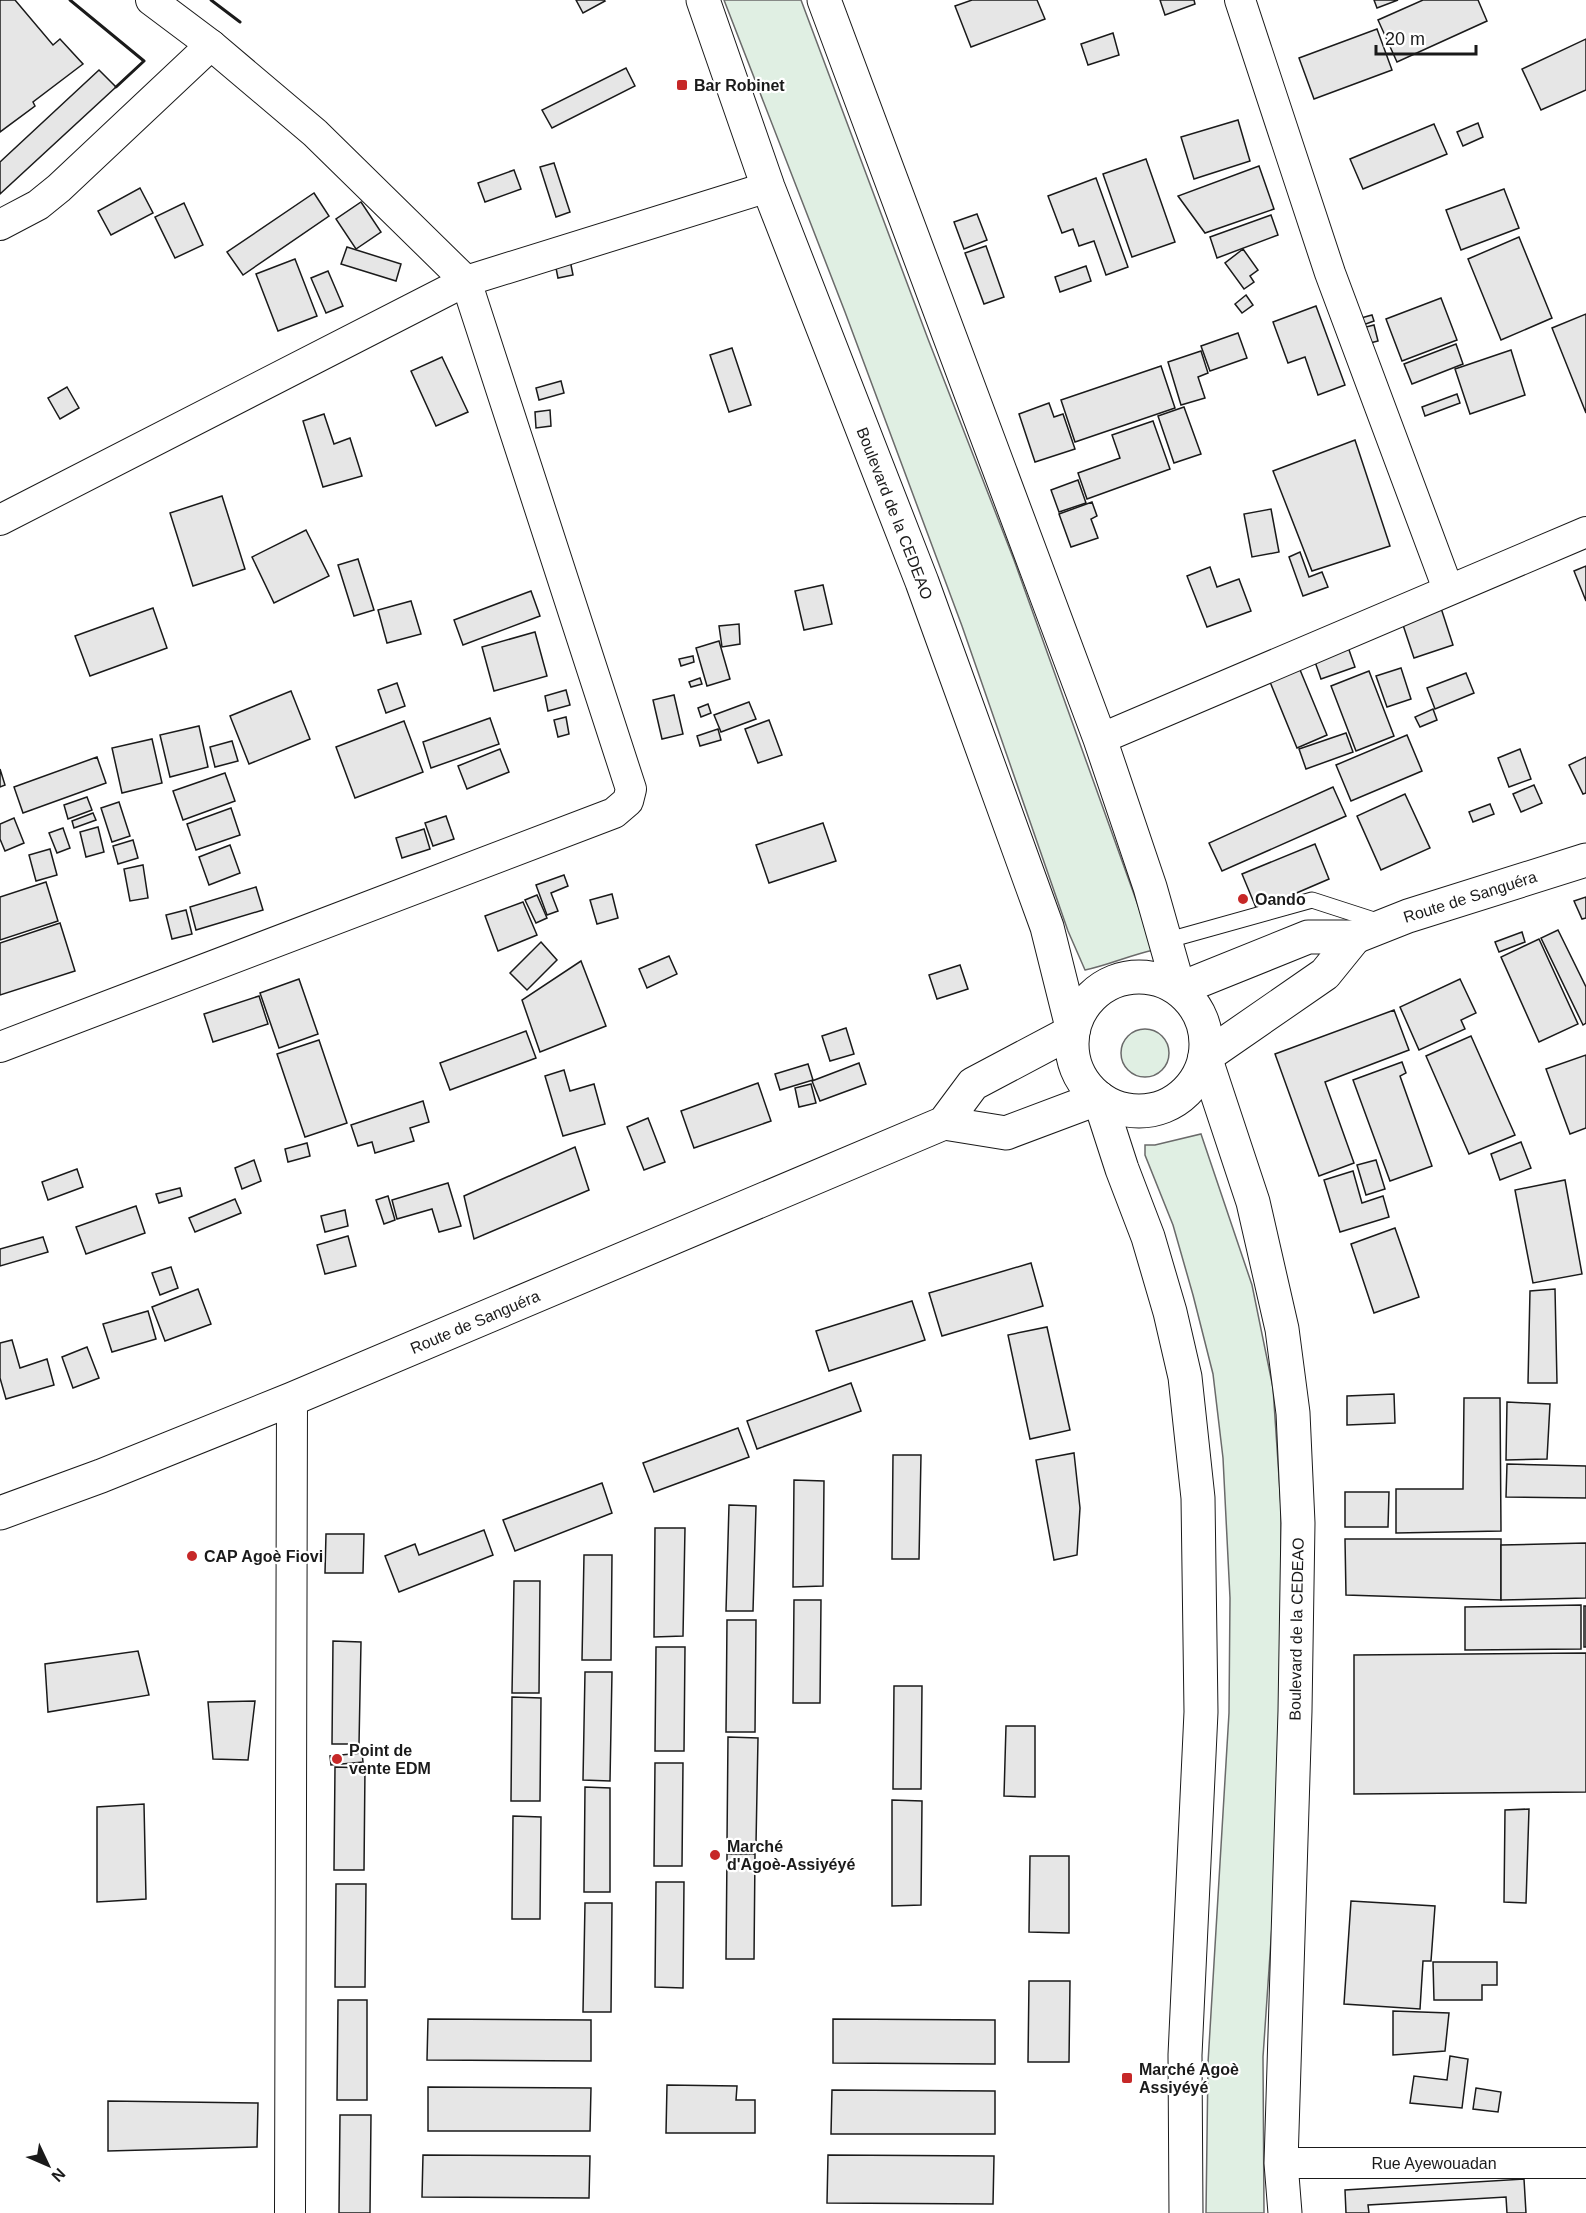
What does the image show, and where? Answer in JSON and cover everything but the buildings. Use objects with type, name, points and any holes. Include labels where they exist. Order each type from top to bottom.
[{"type":"main road","name":"Boulevard de la CEDEAO","points":[[703,0],[768,187],[922,582],[995,782],[1047,927],[1073,1031]]},
{"type":"main road","points":[[824,0],[1100,739],[1150,887],[1179,989]]},
{"type":"main road","name":"Route de Sanguéra","points":[[1179,989],[1308,937],[1354,937],[1408,916],[1586,860]]},
{"type":"main road","points":[[1205,1057],[1325,974],[1354,937]]},
{"type":"main road","points":[[1143,976],[1162,980],[1179,989],[1192,1003],[1202,1020],[1206,1038],[1205,1057],[1198,1076],[1187,1091],[1172,1103],[1154,1110],[1135,1111],[1116,1108],[1099,1098],[1085,1085],[1076,1068],[1072,1050],[1073,1031],[1080,1012],[1091,997],[1115,981],[1143,976]]},
{"type":"main road","name":"Route de Sanguéra","points":[[0,1513],[101,1476],[292,1400],[944,1122],[973,1084],[1073,1031]]},
{"type":"main road","name":"Boulevard de la CEDEAO","points":[[1205,1057],[1253,1202],[1282,1329],[1293,1413],[1298,1558],[1281,2163],[1285,2213]]},
{"type":"main road","points":[[944,1122],[1006,1132],[1099,1098]]},
{"type":"main road","points":[[1099,1098],[1122,1169],[1148,1237],[1170,1312],[1185,1377],[1198,1498],[1202,1712],[1185,2055],[1186,2213]]},
{"type":"street","points":[[0,1047],[614,813],[628,801],[631,789],[466,281],[315,133],[211,45],[151,0]]},
{"type":"street","points":[[1240,0],[1330,273],[1448,589]]},
{"type":"street","points":[[0,225],[38,205],[59,188],[211,45]]},
{"type":"street","points":[[0,520],[466,281],[768,187]]},
{"type":"street","points":[[1100,739],[1586,532]]},
{"type":"street","points":[[290,2213],[292,1400]]},
{"type":"street","name":"Rue Ayewouadan","points":[[1281,2163],[1586,2163]]},
{"type":"lane","points":[[1165,941],[1311,900],[1389,924]]},
{"type":"green space","points":[[724,0],[801,0],[928,339],[1014,560],[1154,950],[1085,970],[1068,931],[962,626],[845,312]]},
{"type":"green space","points":[[1140,1029],[1150,1029],[1162,1036],[1169,1048],[1169,1058],[1162,1070],[1150,1077],[1140,1077],[1125,1066],[1121,1058],[1121,1048],[1132,1033]]},
{"type":"green space","points":[[1201,1134],[1252,1285],[1273,1388],[1281,1507],[1281,1711],[1273,1911],[1263,2057],[1264,2213],[1206,2213],[1208,2063],[1229,1713],[1230,1598],[1223,1458],[1213,1374],[1193,1295],[1173,1225],[1145,1155],[1145,1145],[1155,1145]]},
{"type":"wall","points":[[70,0],[144,61],[116,87]]},
{"type":"wall","points":[[211,0],[240,22]]},
{"type":"place","name":"Bar Robinet","points":[[682,85]]},
{"type":"place","name":"Oando","points":[[1243,899]]},
{"type":"place","name":"CAP Agoè Fiovi","points":[[192,1556]]},
{"type":"place","name":"Point de vente EDM","points":[[337,1759]]},
{"type":"place","name":"Marché d'Agoè-Assiyéyé","points":[[715,1855]]},
{"type":"place","name":"Marché Agoè Assiyéyé","points":[[1127,2078]]}]
